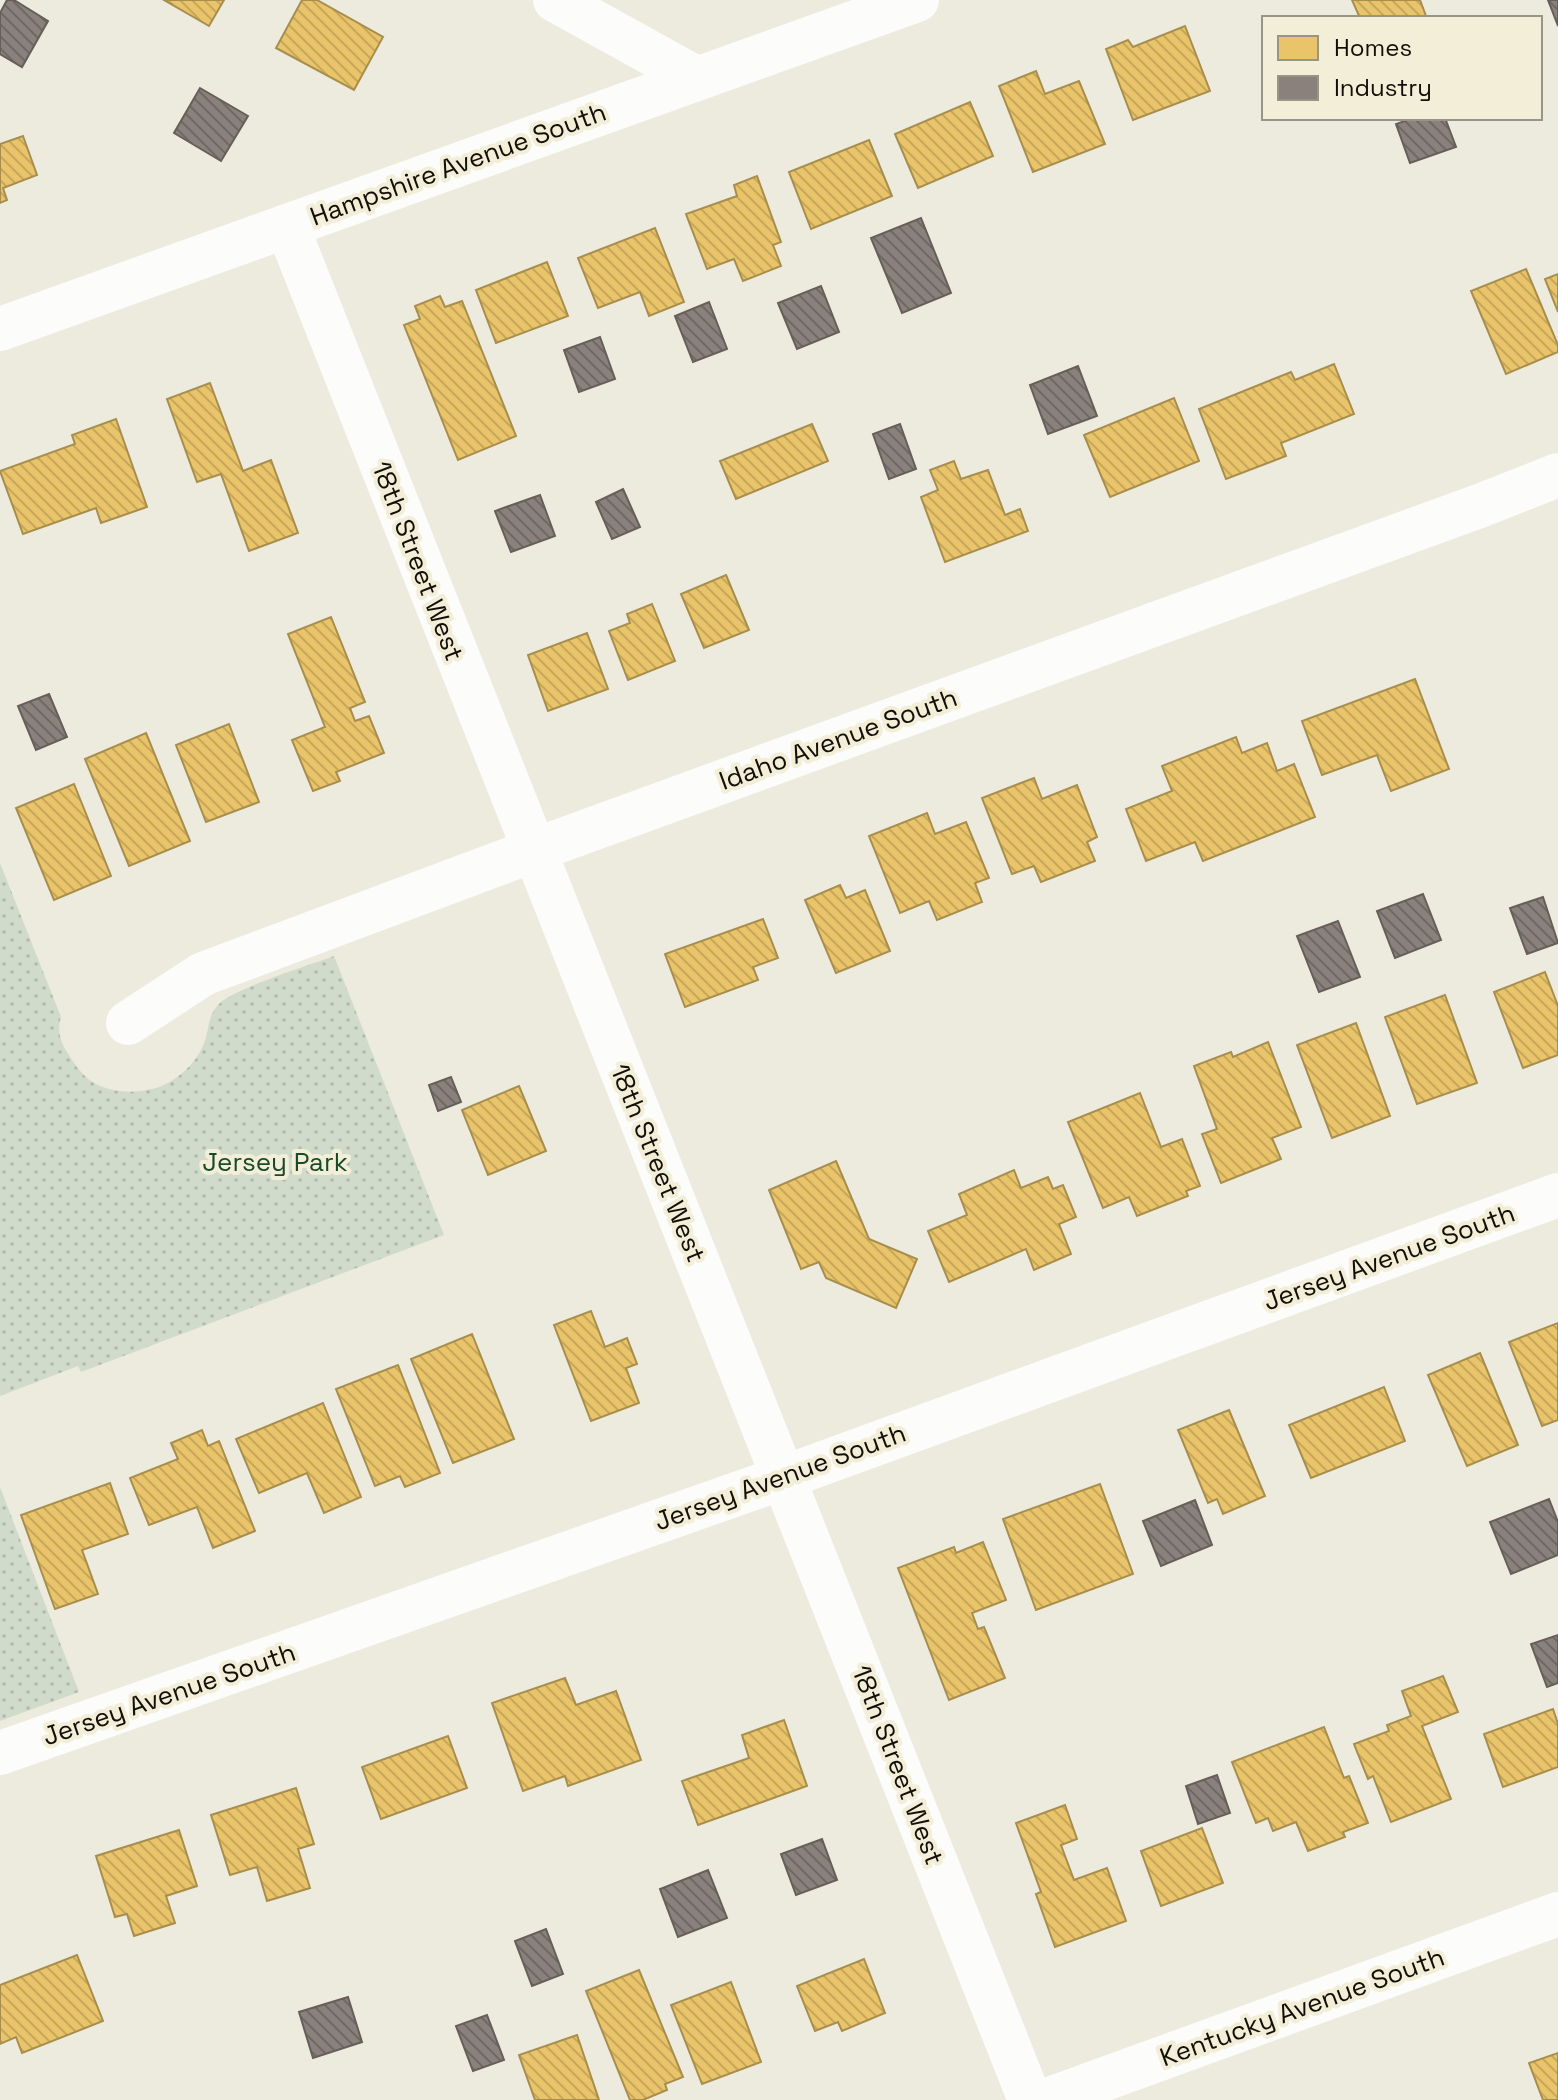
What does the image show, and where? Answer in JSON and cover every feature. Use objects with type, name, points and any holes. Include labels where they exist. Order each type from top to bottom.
[{"type":"street","points":[[555,0],[696,78]]},
{"type":"street","name":"Hampshire Avenue South","points":[[0,329],[917,0]]},
{"type":"street","name":"18th Street West","points":[[287,226],[532,851],[785,1477],[1030,2100]]},
{"type":"street","name":"Idaho Avenue South","points":[[128,1023],[203,974],[1558,475]]},
{"type":"street","name":"Jersey Avenue South","points":[[0,1753],[785,1477],[1558,1195]]},
{"type":"street","name":"Kentucky Avenue South","points":[[1047,2100],[1558,1914]]},
{"type":"green space","name":"Jersey Park","points":[[0,863],[61,1017],[59,1031],[63,1044],[84,1075],[110,1089],[143,1091],[173,1080],[200,1053],[212,1013],[220,1003],[257,984],[334,956],[444,1235],[81,1372],[78,1366],[0,1396]]},
{"type":"green space","points":[[0,1487],[79,1692],[0,1721]]},
{"type":"building: Homes","points":[[164,0],[224,0],[209,26]]},
{"type":"building: Homes","points":[[302,0],[317,0],[383,37],[354,90],[276,48]]},
{"type":"building: Homes","points":[[1352,0],[1420,0],[1426,16],[1359,16]]},
{"type":"building: Homes","points":[[1185,26],[1210,91],[1133,120],[1106,49],[1128,40],[1133,47]]},
{"type":"building: Homes","points":[[1036,71],[1045,94],[1079,81],[1105,144],[1033,172],[999,86]]},
{"type":"building: Homes","points":[[970,102],[993,156],[918,188],[895,134]]},
{"type":"building: Homes","points":[[23,136],[37,175],[3,188],[7,200],[0,203],[0,144]]},
{"type":"building: Homes","points":[[869,140],[892,196],[811,229],[789,172]]},
{"type":"building: Homes","points":[[757,176],[781,242],[773,245],[781,266],[743,281],[734,259],[707,269],[686,214],[737,196],[734,185]]},
{"type":"building: Homes","points":[[655,228],[684,302],[649,316],[640,292],[598,308],[578,258]]},
{"type":"building: Homes","points":[[547,262],[568,316],[496,343],[476,290]]},
{"type":"building: Homes","points":[[1526,269],[1558,345],[1558,352],[1506,374],[1471,291]]},
{"type":"building: Homes","points":[[1558,274],[1558,312],[1545,279]]},
{"type":"building: Homes","points":[[440,296],[445,307],[462,301],[516,436],[458,460],[404,325],[420,319],[415,306]]},
{"type":"building: Homes","points":[[1334,364],[1354,414],[1281,443],[1286,456],[1226,479],[1199,409],[1291,372],[1295,380]]},
{"type":"building: Homes","points":[[210,383],[243,471],[271,460],[298,533],[249,551],[221,474],[197,482],[167,399]]},
{"type":"building: Homes","points":[[1174,398],[1199,461],[1110,497],[1084,435]]},
{"type":"building: Homes","points":[[116,419],[147,507],[101,523],[96,508],[23,534],[0,471],[75,444],[72,435]]},
{"type":"building: Homes","points":[[812,424],[828,461],[736,499],[720,461]]},
{"type":"building: Homes","points":[[954,461],[961,479],[988,470],[1005,515],[1020,509],[1028,531],[945,562],[921,497],[938,490],[930,470]]},
{"type":"building: Homes","points":[[726,575],[749,630],[704,648],[681,594]]},
{"type":"building: Homes","points":[[652,604],[675,661],[628,680],[609,631],[630,623],[627,614]]},
{"type":"building: Homes","points":[[331,617],[365,702],[350,708],[355,721],[369,716],[384,753],[336,772],[340,781],[313,791],[292,740],[325,727],[288,634]]},
{"type":"building: Homes","points":[[587,633],[608,689],[548,711],[528,655]]},
{"type":"building: Homes","points":[[1415,679],[1449,769],[1391,791],[1377,755],[1322,775],[1302,721]]},
{"type":"building: Homes","points":[[229,724],[259,802],[206,822],[176,745]]},
{"type":"building: Homes","points":[[146,733],[190,841],[129,866],[85,759]]},
{"type":"building: Homes","points":[[1236,737],[1242,753],[1267,743],[1277,771],[1294,764],[1315,817],[1203,861],[1195,842],[1146,861],[1126,809],[1172,791],[1162,766]]},
{"type":"building: Homes","points":[[1034,778],[1042,799],[1077,785],[1097,837],[1087,842],[1095,861],[1041,882],[1034,866],[1012,874],[982,798]]},
{"type":"building: Homes","points":[[74,784],[111,876],[54,900],[16,808]]},
{"type":"building: Homes","points":[[927,813],[935,834],[966,822],[989,878],[975,883],[982,902],[937,920],[929,901],[900,913],[869,836]]},
{"type":"building: Homes","points":[[840,885],[846,898],[865,890],[890,951],[836,973],[805,900]]},
{"type":"building: Homes","points":[[763,919],[778,958],[753,967],[758,980],[685,1007],[665,954]]},
{"type":"building: Homes","points":[[1545,972],[1558,1006],[1558,1055],[1523,1068],[1494,992]]},
{"type":"building: Homes","points":[[1445,995],[1477,1083],[1417,1104],[1385,1017]]},
{"type":"building: Homes","points":[[1356,1023],[1390,1116],[1332,1138],[1297,1045]]},
{"type":"building: Homes","points":[[1268,1042],[1301,1127],[1272,1138],[1281,1159],[1221,1183],[1202,1134],[1217,1129],[1194,1066],[1231,1052],[1233,1057]]},
{"type":"building: Homes","points":[[519,1086],[546,1151],[488,1175],[462,1110]]},
{"type":"building: Homes","points":[[1140,1093],[1161,1147],[1182,1139],[1200,1186],[1186,1191],[1188,1196],[1137,1216],[1129,1197],[1103,1208],[1068,1122]]},
{"type":"building: Homes","points":[[836,1161],[869,1239],[917,1259],[896,1308],[826,1278],[819,1262],[801,1269],[769,1190]]},
{"type":"building: Homes","points":[[1014,1170],[1021,1188],[1048,1177],[1053,1189],[1063,1185],[1076,1217],[1059,1224],[1071,1254],[1034,1270],[1026,1249],[949,1282],[928,1231],[967,1215],[959,1194]]},
{"type":"building: Homes","points":[[591,1311],[605,1347],[627,1338],[637,1364],[626,1368],[639,1403],[591,1421],[554,1325]]},
{"type":"building: Homes","points":[[1558,1323],[1558,1420],[1542,1426],[1509,1342]]},
{"type":"building: Homes","points":[[472,1334],[514,1439],[453,1463],[411,1359]]},
{"type":"building: Homes","points":[[1480,1353],[1518,1445],[1467,1466],[1428,1375]]},
{"type":"building: Homes","points":[[398,1365],[440,1473],[405,1487],[400,1476],[375,1486],[336,1389]]},
{"type":"building: Homes","points":[[1384,1387],[1405,1441],[1311,1478],[1289,1425]]},
{"type":"building: Homes","points":[[323,1403],[361,1497],[324,1513],[307,1473],[259,1493],[236,1439]]},
{"type":"building: Homes","points":[[1229,1410],[1265,1496],[1223,1514],[1217,1499],[1208,1503],[1178,1430]]},
{"type":"building: Homes","points":[[202,1430],[208,1446],[219,1441],[255,1531],[213,1548],[197,1507],[149,1525],[130,1478],[178,1459],[171,1443]]},
{"type":"building: Homes","points":[[110,1483],[128,1534],[82,1550],[98,1594],[55,1609],[21,1515]]},
{"type":"building: Homes","points":[[1100,1484],[1133,1574],[1036,1610],[1003,1519]]},
{"type":"building: Homes","points":[[983,1542],[1006,1600],[972,1613],[978,1629],[984,1627],[1005,1678],[949,1700],[898,1568],[954,1547],[956,1553]]},
{"type":"building: Homes","points":[[1443,1676],[1458,1712],[1422,1726],[1451,1799],[1391,1822],[1373,1776],[1368,1779],[1354,1744],[1389,1731],[1387,1725],[1411,1716],[1402,1691]]},
{"type":"building: Homes","points":[[565,1678],[576,1705],[616,1691],[641,1760],[568,1786],[565,1776],[523,1791],[492,1703]]},
{"type":"building: Homes","points":[[1553,1709],[1558,1724],[1558,1767],[1503,1787],[1484,1734]]},
{"type":"building: Homes","points":[[784,1720],[807,1786],[698,1825],[682,1781],[749,1758],[742,1735]]},
{"type":"building: Homes","points":[[1324,1727],[1344,1778],[1349,1776],[1368,1823],[1343,1832],[1345,1837],[1308,1851],[1296,1822],[1273,1831],[1268,1818],[1256,1823],[1232,1762]]},
{"type":"building: Homes","points":[[448,1736],[467,1788],[381,1819],[362,1767]]},
{"type":"building: Homes","points":[[296,1788],[314,1844],[298,1849],[310,1888],[267,1901],[257,1867],[230,1875],[211,1815]]},
{"type":"building: Homes","points":[[1065,1805],[1077,1839],[1061,1845],[1074,1880],[1107,1868],[1126,1921],[1055,1947],[1036,1894],[1041,1892],[1016,1823]]},
{"type":"building: Homes","points":[[1202,1828],[1223,1883],[1161,1906],[1141,1851]]},
{"type":"building: Homes","points":[[179,1830],[197,1886],[166,1896],[175,1923],[134,1936],[127,1914],[115,1917],[96,1856]]},
{"type":"building: Homes","points":[[77,1955],[103,2021],[22,2053],[16,2037],[0,2044],[0,1985]]},
{"type":"building: Homes","points":[[864,1959],[885,2013],[842,2031],[838,2022],[815,2031],[797,1986]]},
{"type":"building: Homes","points":[[639,1970],[683,2077],[665,2084],[667,2090],[643,2100],[630,2100],[586,1991]]},
{"type":"building: Homes","points":[[731,1982],[761,2062],[702,2084],[671,2005]]},
{"type":"building: Homes","points":[[577,2035],[599,2100],[535,2100],[519,2055]]},
{"type":"building: Homes","points":[[1558,2053],[1558,2100],[1543,2100],[1529,2063]]},
{"type":"building: Industry","points":[[7,0],[14,0],[48,21],[22,67],[0,54],[0,13]]},
{"type":"building: Industry","points":[[1548,0],[1558,0],[1558,26]]},
{"type":"building: Industry","points":[[200,88],[248,116],[221,161],[174,133]]},
{"type":"building: Industry","points":[[1407,120],[1446,120],[1456,147],[1410,163],[1396,124]]},
{"type":"building: Industry","points":[[921,218],[951,293],[902,313],[871,238]]},
{"type":"building: Industry","points":[[821,286],[839,332],[797,349],[778,303]]},
{"type":"building: Industry","points":[[709,302],[727,349],[693,362],[675,316]]},
{"type":"building: Industry","points":[[600,337],[615,379],[579,392],[564,350]]},
{"type":"building: Industry","points":[[1078,366],[1097,416],[1048,434],[1030,385]]},
{"type":"building: Industry","points":[[900,424],[916,469],[889,479],[873,434]]},
{"type":"building: Industry","points":[[623,489],[640,527],[612,539],[596,502]]},
{"type":"building: Industry","points":[[540,495],[555,536],[511,552],[495,511]]},
{"type":"building: Industry","points":[[49,694],[67,737],[36,750],[18,706]]},
{"type":"building: Industry","points":[[1423,894],[1441,940],[1395,958],[1377,911]]},
{"type":"building: Industry","points":[[1543,897],[1558,943],[1527,954],[1510,908]]},
{"type":"building: Industry","points":[[1338,921],[1360,977],[1319,992],[1297,936]]},
{"type":"building: Industry","points":[[451,1077],[461,1102],[438,1111],[429,1085]]},
{"type":"building: Industry","points":[[1549,1499],[1558,1522],[1558,1555],[1511,1574],[1490,1522]]},
{"type":"building: Industry","points":[[1195,1500],[1212,1545],[1161,1566],[1143,1521]]},
{"type":"building: Industry","points":[[1558,1635],[1558,1683],[1547,1687],[1531,1644]]},
{"type":"building: Industry","points":[[1217,1775],[1230,1813],[1198,1824],[1186,1786]]},
{"type":"building: Industry","points":[[822,1839],[837,1880],[796,1895],[781,1854]]},
{"type":"building: Industry","points":[[708,1870],[727,1918],[678,1937],[660,1889]]},
{"type":"building: Industry","points":[[546,1929],[563,1974],[532,1986],[515,1941]]},
{"type":"building: Industry","points":[[348,1997],[362,2042],[313,2058],[299,2012]]},
{"type":"building: Industry","points":[[487,2015],[504,2060],[473,2071],[456,2026]]}]
